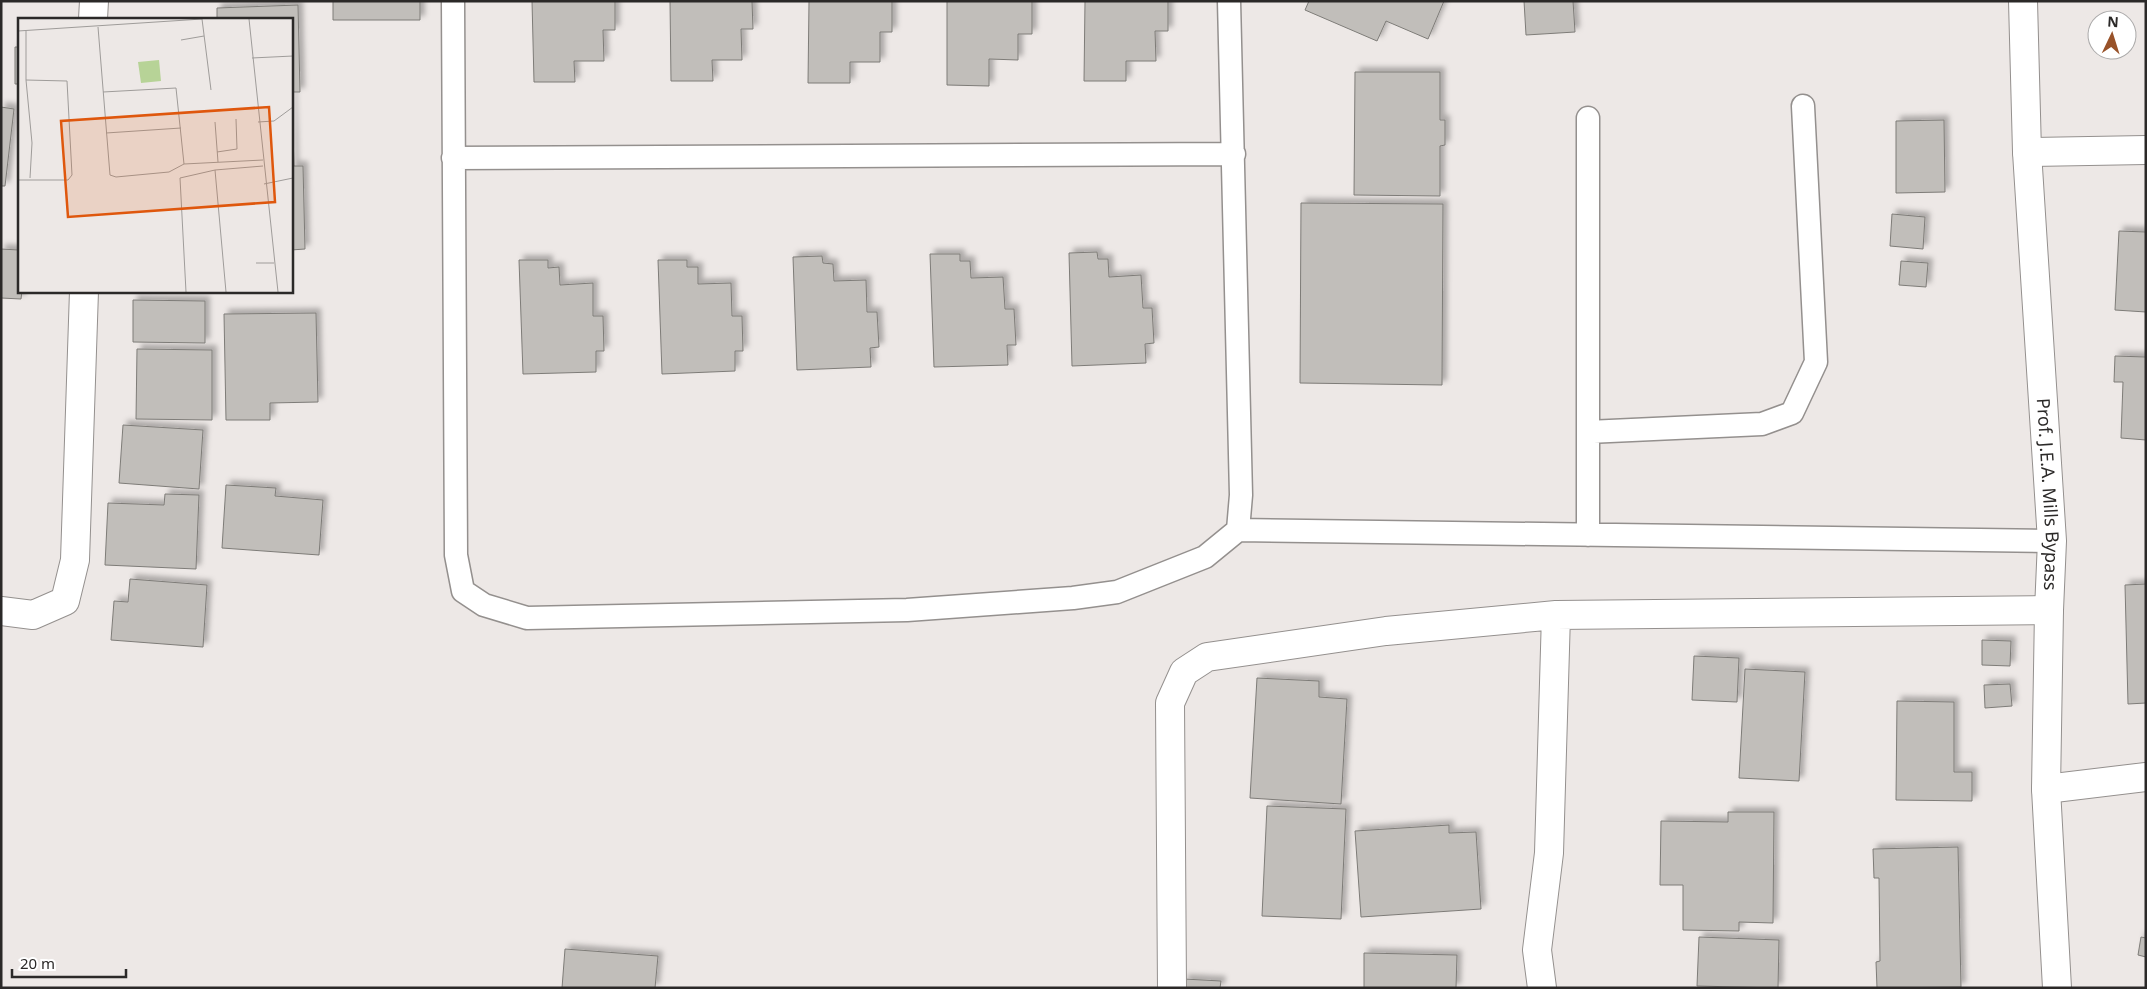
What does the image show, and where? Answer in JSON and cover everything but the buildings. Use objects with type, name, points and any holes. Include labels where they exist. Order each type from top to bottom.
[{"type":"street","points":[[93,18],[94,1]]},
{"type":"street","name":"Prof. J.E.A. Mills Bypass","points":[[2023,1],[2027,152],[2052,541],[2046,789],[2057,988]]},
{"type":"street","points":[[2027,152],[2146,150]]},
{"type":"street","points":[[1,611],[33,615],[65,601],[75,560],[84,292]]},
{"type":"street","points":[[1172,988],[1170,703],[1184,672],[1207,657],[1386,630],[1556,615],[2049,610]]},
{"type":"street","points":[[1542,988],[1537,950],[1549,853],[1556,615]]},
{"type":"street","points":[[2046,789],[2146,778]]},
{"type":"lane","points":[[453,1],[456,555],[463,590],[484,605],[527,618],[908,610],[1073,598],[1117,592],[1206,557],[1238,530],[2052,541]]},
{"type":"lane","points":[[1229,1],[1241,495],[1238,530]]},
{"type":"lane","points":[[1588,432],[1762,424],[1792,413],[1816,362],[1803,106]]},
{"type":"lane","points":[[1588,118],[1588,534]]},
{"type":"lane","points":[[453,158],[1234,154]]}]
